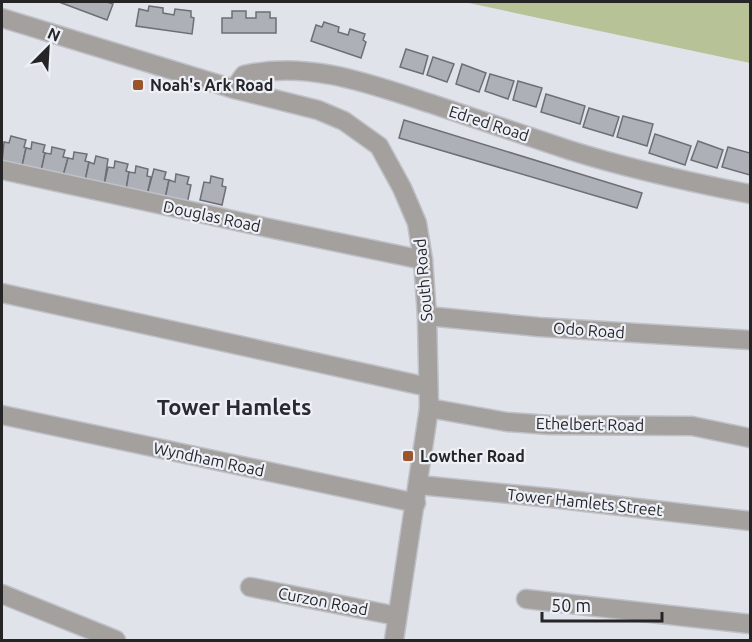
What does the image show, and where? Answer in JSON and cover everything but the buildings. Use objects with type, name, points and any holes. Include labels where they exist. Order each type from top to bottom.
[{"type":"street","name":"South Road","points":[[2,18],[234,89],[318,110],[344,121],[379,146],[402,188],[417,223],[423,260],[427,316],[429,408],[394,640]]},
{"type":"street","name":"Edred Road","points":[[234,89],[244,75],[264,70],[315,72],[360,80],[572,151],[672,179],[750,194]]},
{"type":"street","name":"Douglas Road","points":[[2,170],[241,223],[423,260]]},
{"type":"street","points":[[2,294],[428,387]]},
{"type":"street","name":"Odo Road","points":[[427,316],[539,327],[750,340]]},
{"type":"street","name":"Ethelbert Road","points":[[429,408],[518,423],[586,426],[622,424],[692,426],[750,438]]},
{"type":"street","name":"Wyndham Road","points":[[2,415],[417,494]]},
{"type":"street","name":"Tower Hamlets Street","points":[[417,494],[551,498],[750,521]]},
{"type":"street","name":"Curzon Road","points":[[250,587],[397,616]]},
{"type":"street","points":[[2,594],[116,640]]},
{"type":"street","points":[[526,599],[750,624]]},
{"type":"green space","points":[[464,2],[750,2],[750,63]]},
{"type":"place","name":"Noah's Ark Road","points":[[138,85]]},
{"type":"place","name":"Lowther Road","points":[[408,456]]},
{"type":"district","name":"Tower Hamlets","points":[[234,407]]}]
